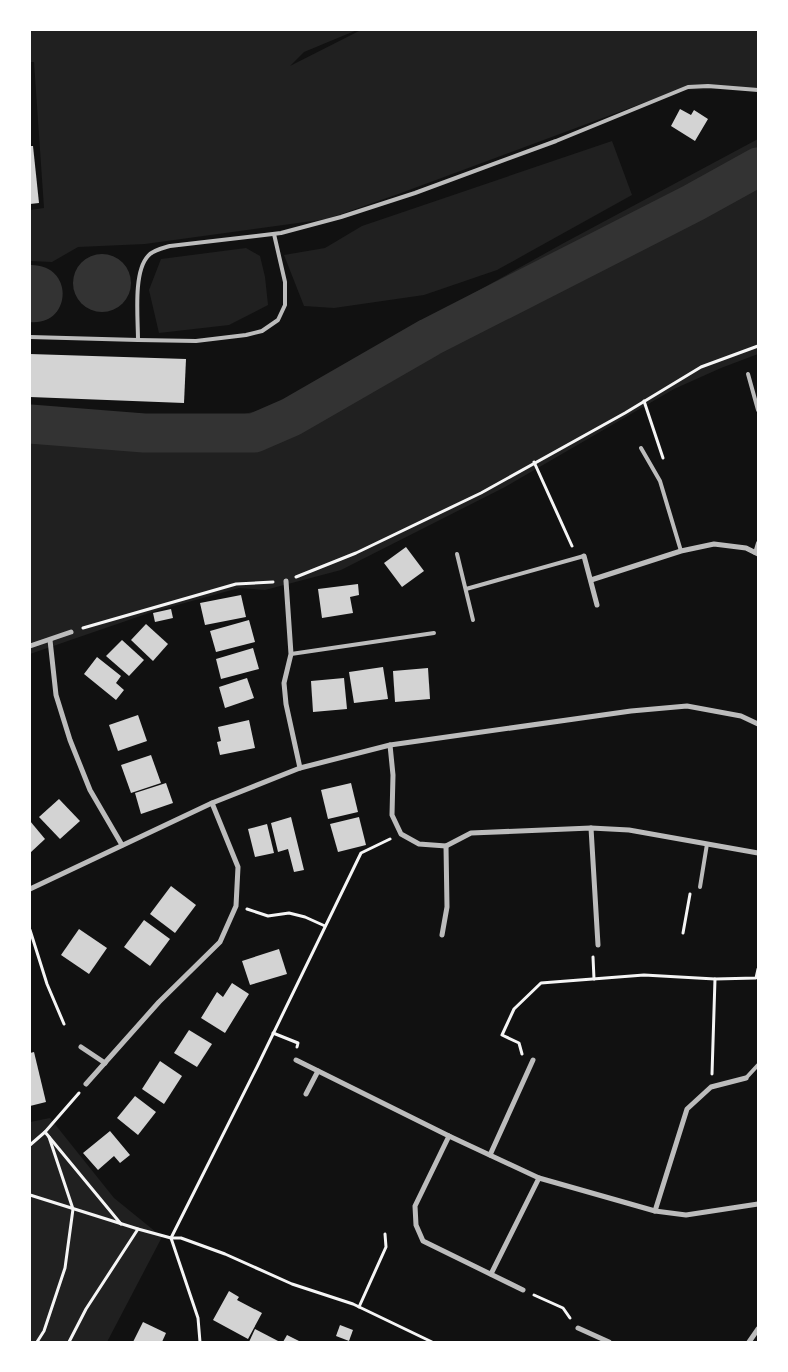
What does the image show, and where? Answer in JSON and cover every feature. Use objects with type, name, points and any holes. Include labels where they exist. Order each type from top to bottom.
[{"type":"street","points":[[591,580],[681,551],[714,544],[746,548],[757,554]]},
{"type":"street","points":[[584,556],[597,605]]},
{"type":"street","points":[[286,581],[291,654],[284,683],[286,704],[300,768]]},
{"type":"street","points":[[30,646],[71,632]]},
{"type":"street","points":[[50,640],[56,695],[70,740],[90,790],[122,845]]},
{"type":"street","points":[[30,889],[212,803],[300,768],[390,745],[631,711],[687,706],[741,716],[758,724]]},
{"type":"street","points":[[390,745],[394,775],[392,815],[402,834],[419,844],[446,846],[471,833],[591,828],[629,830],[758,853]]},
{"type":"street","points":[[86,1084],[159,1002],[220,942],[236,906],[238,867],[212,803]]},
{"type":"street","points":[[591,828],[598,945]]},
{"type":"street","points":[[442,935],[447,907],[446,846]]},
{"type":"street","points":[[81,1047],[105,1063]]},
{"type":"street","points":[[296,1060],[449,1136],[539,1178],[655,1211],[686,1215],[758,1204]]},
{"type":"street","points":[[490,1155],[533,1060]]},
{"type":"street","points":[[306,1094],[318,1071]]},
{"type":"street","points":[[655,1211],[687,1109],[711,1087],[746,1078]]},
{"type":"street","points":[[449,1136],[415,1206],[416,1225],[423,1241],[522,1290]]},
{"type":"street","points":[[491,1274],[539,1178]]},
{"type":"street","points":[[578,1328],[609,1342]]},
{"type":"street","points":[[750,1342],[758,1329]]},
{"type":"lane","points":[[138,340],[139,278],[148,255],[170,246],[274,234],[341,217],[415,193],[556,141],[688,87],[708,86],[758,90]]},
{"type":"lane","points":[[30,337],[196,341],[246,335],[262,331],[278,320],[285,305],[285,282],[274,234]]},
{"type":"lane","points":[[748,374],[758,410]]},
{"type":"lane","points":[[641,448],[660,480],[681,551]]},
{"type":"lane","points":[[757,554],[758,543]]},
{"type":"lane","points":[[457,554],[473,620]]},
{"type":"lane","points":[[466,589],[584,556]]},
{"type":"lane","points":[[291,654],[434,633]]},
{"type":"lane","points":[[700,887],[707,844]]},
{"type":"lane","points":[[746,1078],[758,1065]]},
{"type":"path","points":[[71,632],[236,584],[286,581],[356,552],[481,494],[534,462],[624,413],[700,367],[758,346]]},
{"type":"path","points":[[534,462],[571,544],[584,556]]},
{"type":"path","points":[[200,1342],[198,1318],[172,1238],[361,853],[402,834]]},
{"type":"path","points":[[683,933],[692,885],[700,887]]},
{"type":"path","points":[[236,906],[268,916],[289,914],[305,917],[325,926]]},
{"type":"path","points":[[30,930],[47,984],[64,1024]]},
{"type":"path","points":[[594,979],[593,946],[598,945]]},
{"type":"path","points":[[528,1072],[519,1043],[502,1035],[514,1010],[540,983],[644,975],[716,979],[756,978],[758,969]]},
{"type":"path","points":[[711,1087],[716,979]]},
{"type":"path","points":[[273,1033],[298,1043]]},
{"type":"path","points":[[30,1145],[45,1132],[86,1084]]},
{"type":"path","points":[[45,1132],[121,1224]]},
{"type":"path","points":[[38,1342],[44,1331],[66,1268],[73,1208],[49,1137]]},
{"type":"path","points":[[30,1195],[138,1229],[172,1238],[181,1238],[225,1254],[292,1284],[359,1307],[432,1342]]},
{"type":"path","points":[[69,1342],[86,1309],[138,1229]]},
{"type":"path","points":[[359,1307],[386,1247],[385,1234]]},
{"type":"path","points":[[532,1295],[563,1308]]},
{"type":"shaded area","points":[[357,30],[304,52],[290,66],[361,30],[758,30],[758,88],[678,90],[327,219],[145,244],[78,247],[52,262],[30,261],[30,210],[44,208],[34,62],[30,62],[30,31]]},
{"type":"shaded area","points":[[758,139],[758,354],[674,389],[505,487],[341,570],[265,590],[239,588],[152,612],[30,654],[30,409],[221,420],[268,408],[562,244]]},
{"type":"shaded area","points":[[612,141],[632,195],[497,270],[424,295],[334,308],[304,306],[284,255],[325,248],[362,226]]},
{"type":"shaded area","points":[[246,248],[260,256],[265,277],[268,305],[229,325],[159,333],[149,290],[161,259]]},
{"type":"shaded area","points":[[102,254],[118,259],[126,267],[131,283],[126,299],[118,307],[102,312],[86,307],[78,299],[73,283],[78,267],[86,259]]},
{"type":"shaded area","points":[[30,265],[45,267],[55,274],[61,284],[63,295],[60,305],[54,315],[44,321],[30,322]]},
{"type":"shaded area","points":[[50,1118],[114,1198],[162,1237],[107,1342],[30,1342],[30,1122]]},
{"type":"building","points":[[680,109],[691,115],[694,110],[708,119],[695,141],[671,126]]},
{"type":"building","points":[[30,146],[33,146],[39,203],[30,204]]},
{"type":"building","points":[[30,354],[186,359],[184,403],[30,397]]},
{"type":"building","points":[[406,547],[424,571],[402,587],[384,563]]},
{"type":"building","points":[[358,584],[359,595],[350,597],[353,613],[322,618],[318,589]]},
{"type":"building","points":[[241,595],[246,617],[205,625],[200,603]]},
{"type":"building","points":[[171,609],[173,618],[155,622],[153,613]]},
{"type":"building","points":[[249,620],[255,642],[216,652],[210,631]]},
{"type":"building","points":[[146,624],[168,644],[153,661],[131,640]]},
{"type":"building","points":[[122,640],[144,660],[129,676],[106,656]]},
{"type":"building","points":[[253,648],[259,669],[221,679],[216,659]]},
{"type":"building","points":[[97,657],[121,676],[116,683],[124,690],[116,700],[84,674]]},
{"type":"building","points":[[383,667],[388,699],[354,703],[349,672]]},
{"type":"building","points":[[428,668],[430,699],[395,702],[393,671]]},
{"type":"building","points":[[247,678],[254,698],[225,708],[219,687]]},
{"type":"building","points":[[344,678],[347,709],[313,712],[311,681]]},
{"type":"building","points":[[138,715],[147,741],[118,751],[109,725]]},
{"type":"building","points":[[249,720],[255,748],[220,755],[217,742],[221,741],[218,727]]},
{"type":"building","points":[[151,755],[161,783],[131,793],[121,765]]},
{"type":"building","points":[[166,783],[173,803],[141,814],[135,793]]},
{"type":"building","points":[[351,783],[358,812],[328,819],[321,790]]},
{"type":"building","points":[[59,799],[80,821],[60,839],[39,817]]},
{"type":"building","points":[[291,817],[304,870],[294,872],[288,849],[278,852],[271,823]]},
{"type":"building","points":[[359,817],[366,845],[338,852],[330,824]]},
{"type":"building","points":[[30,821],[45,839],[30,853]]},
{"type":"building","points":[[267,824],[274,853],[255,857],[248,829]]},
{"type":"building","points":[[171,886],[196,905],[175,933],[150,914]]},
{"type":"building","points":[[144,920],[170,939],[150,966],[124,947]]},
{"type":"building","points":[[79,929],[107,948],[89,974],[61,955]]},
{"type":"building","points":[[279,949],[287,974],[250,985],[242,961]]},
{"type":"building","points":[[232,983],[249,994],[225,1033],[201,1018],[217,992],[223,997]]},
{"type":"building","points":[[189,1030],[212,1044],[197,1067],[174,1053]]},
{"type":"building","points":[[34,1052],[46,1102],[30,1106],[30,1053]]},
{"type":"building","points":[[160,1061],[182,1076],[164,1104],[142,1089]]},
{"type":"building","points":[[135,1096],[156,1112],[138,1135],[117,1118]]},
{"type":"building","points":[[110,1131],[130,1155],[120,1163],[114,1156],[98,1170],[83,1153]]},
{"type":"building","points":[[229,1291],[239,1297],[237,1300],[262,1313],[248,1339],[213,1320]]},
{"type":"building","points":[[143,1322],[166,1333],[162,1342],[133,1342]]},
{"type":"building","points":[[340,1325],[353,1330],[349,1341],[336,1336]]},
{"type":"building","points":[[255,1329],[280,1342],[249,1342]]},
{"type":"building","points":[[287,1335],[301,1342],[283,1342]]},
{"type":"waterway","points":[[30,424],[144,433],[254,433],[291,417],[430,337],[693,203],[758,167]]}]
